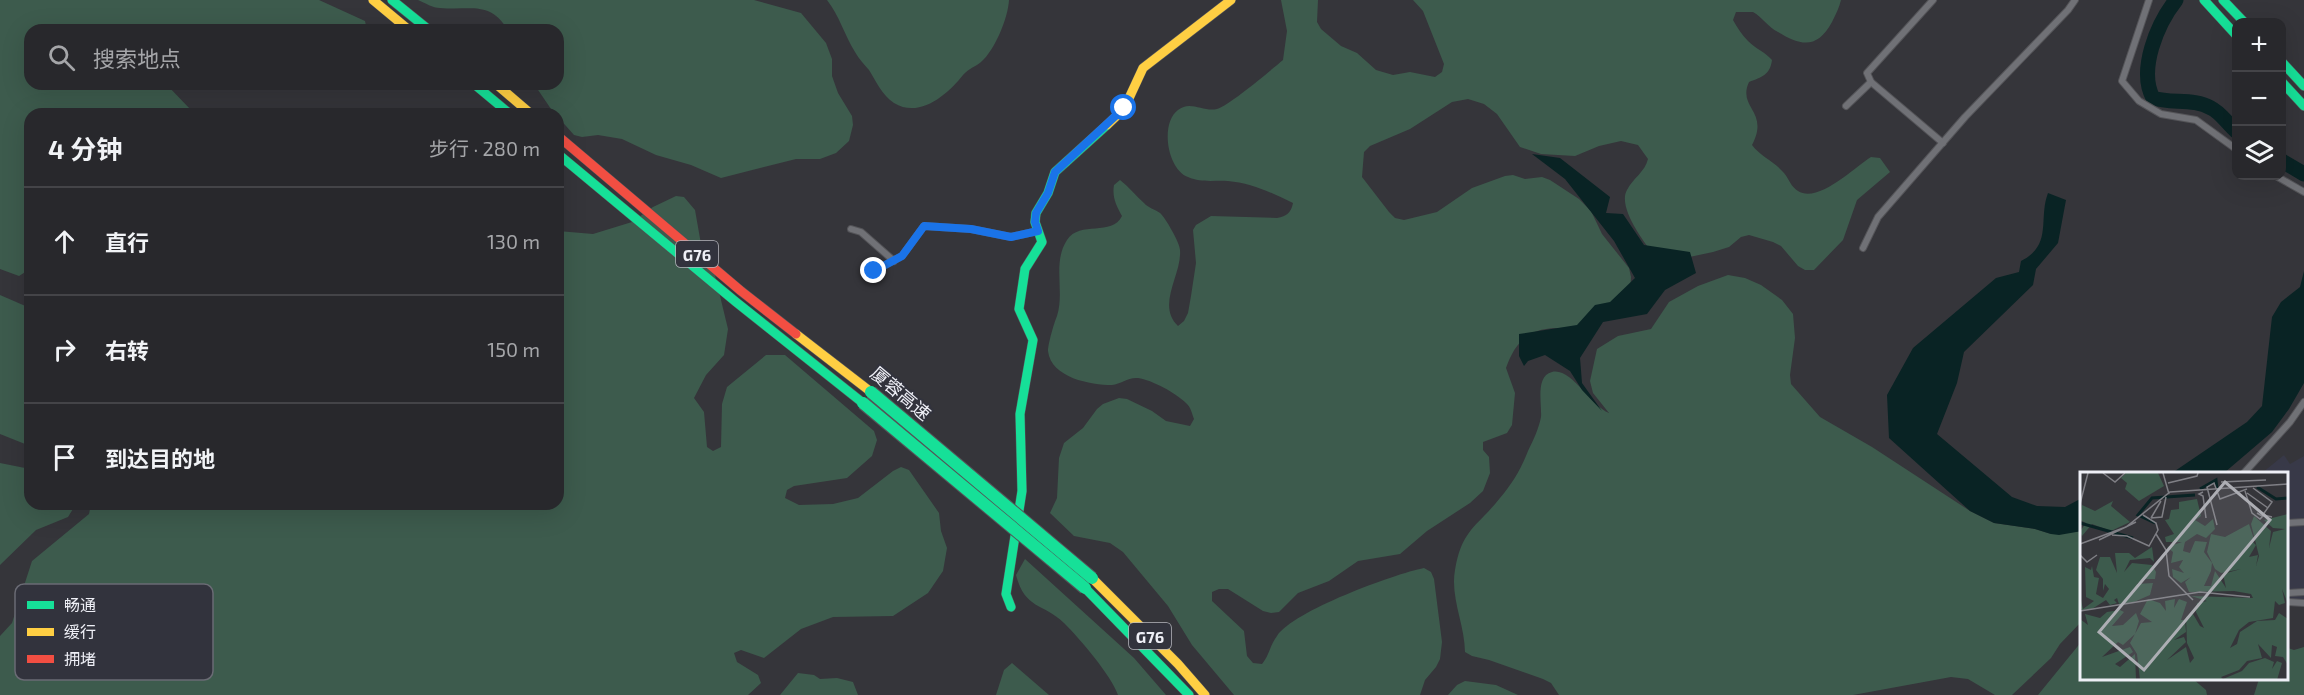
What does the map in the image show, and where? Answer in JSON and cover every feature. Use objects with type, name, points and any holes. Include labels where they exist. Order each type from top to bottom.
[{"type":"main road","points":[[373,0],[402,24]]},
{"type":"main road","points":[[392,0],[422,24]]},
{"type":"main road","points":[[1011,607],[1006,594],[1022,491],[1020,414],[1033,340],[1019,309],[1024,269],[1041,242],[1035,222],[1036,213],[1048,193],[1055,172],[1124,108],[1143,68],[1231,0]]},
{"type":"main road","points":[[2223,0],[2240,18]]},
{"type":"main road","points":[[2208,4],[2232,31]]},
{"type":"main road","points":[[2286,66],[2304,86]]},
{"type":"main road","points":[[2286,86],[2304,106]]},
{"type":"main road","points":[[481,90],[503,108]]},
{"type":"main road","points":[[503,90],[524,108]]},
{"type":"main road","name":"厦蓉高速","points":[[564,141],[741,291],[871,392],[1089,583],[1178,664],[1205,695]]},
{"type":"main road","name":"厦蓉高速","points":[[564,159],[736,302],[1089,583],[1189,695]]},
{"type":"street","points":[[1933,0],[1867,73],[1870,82],[1943,143]]},
{"type":"street","points":[[1863,248],[1878,217],[1981,100],[2075,0]]},
{"type":"street","points":[[2149,0],[2122,81],[2139,101],[2161,114],[2196,120],[2232,146]]},
{"type":"street","points":[[1846,106],[1870,82]]},
{"type":"street","points":[[2283,180],[2304,192]]},
{"type":"street","points":[[874,271],[902,256],[924,226],[971,229],[1011,237],[1038,231]]},
{"type":"street","points":[[851,229],[861,232],[894,261]]},
{"type":"street","points":[[2245,472],[2290,422],[2304,402]]},
{"type":"street","points":[[2289,523],[2304,522]]},
{"type":"street","points":[[2289,602],[2304,603]]},
{"type":"shaded area","points":[[0,0],[319,0],[365,21],[366,24],[24,24],[24,90],[172,90],[189,108],[24,108],[24,273],[19,276],[0,269]]},
{"type":"shaded area","points":[[418,0],[754,0],[801,13],[826,43],[832,59],[832,76],[838,93],[852,116],[853,125],[849,141],[836,153],[820,159],[796,159],[721,178],[691,165],[656,155],[622,139],[598,135],[582,137],[574,135],[564,124],[564,108],[550,108],[538,90],[564,90],[564,24],[503,24],[494,14],[479,9],[432,6]]},
{"type":"shaded area","points":[[827,0],[1009,0],[1000,33],[986,57],[965,73],[950,90],[933,102],[914,108],[894,103],[883,92],[855,52]]},
{"type":"shaded area","points":[[1281,0],[1318,0],[1317,22],[1321,29],[1341,46],[1357,53],[1376,70],[1393,75],[1410,72],[1435,77],[1442,72],[1444,64],[1423,11],[1413,0],[1841,0],[1827,31],[1815,41],[1809,42],[1787,37],[1774,30],[1753,12],[1736,12],[1733,20],[1742,34],[1772,60],[1767,72],[1749,82],[1746,91],[1757,124],[1757,134],[1752,145],[1784,173],[1798,191],[1806,194],[1826,189],[1871,157],[1880,158],[1890,172],[1857,200],[1843,240],[1814,270],[1805,270],[1798,266],[1781,246],[1749,235],[1741,237],[1729,247],[1713,252],[1680,259],[1656,257],[1634,225],[1626,206],[1627,190],[1648,159],[1638,145],[1621,141],[1599,146],[1575,156],[1541,154],[1520,147],[1497,114],[1484,104],[1468,99],[1452,102],[1410,129],[1370,146],[1364,152],[1362,177],[1389,212],[1395,218],[1404,220],[1437,212],[1472,188],[1505,176],[1513,175],[1525,179],[1542,177],[1550,180],[1579,199],[1591,211],[1602,234],[1629,268],[1631,277],[1630,293],[1587,322],[1572,330],[1556,328],[1537,331],[1518,345],[1506,368],[1515,393],[1512,425],[1507,433],[1483,442],[1483,450],[1489,457],[1490,473],[1483,491],[1470,503],[1427,531],[1400,554],[1358,561],[1329,581],[1298,593],[1279,612],[1263,611],[1228,589],[1212,592],[1212,601],[1244,631],[1247,656],[1253,663],[1262,664],[1277,636],[1302,616],[1345,595],[1424,568],[1431,572],[1434,579],[1442,642],[1440,659],[1425,680],[1420,695],[1234,695],[1192,645],[1168,606],[1123,552],[1110,543],[1074,536],[1050,513],[1057,498],[1059,458],[1064,443],[1083,428],[1103,404],[1119,398],[1127,399],[1152,411],[1166,421],[1190,426],[1194,419],[1189,406],[1182,399],[1150,381],[1134,378],[1112,385],[1094,383],[1073,378],[1056,368],[1048,351],[1059,306],[1060,258],[1067,240],[1080,231],[1104,228],[1117,222],[1122,216],[1115,201],[1114,185],[1120,180],[1146,205],[1162,215],[1178,242],[1180,260],[1171,289],[1169,309],[1178,326],[1188,313],[1196,263],[1193,230],[1196,225],[1211,216],[1277,218],[1290,212],[1293,203],[1262,189],[1237,182],[1203,181],[1188,177],[1175,165],[1168,145],[1169,125],[1172,116],[1178,110],[1187,106],[1217,109],[1250,87],[1283,60],[1287,31]]},
{"type":"shaded area","points":[[1532,154],[1560,158],[1610,197],[1606,213],[1623,214],[1644,245],[1690,252],[1696,273],[1665,290],[1647,314],[1603,322],[1580,358],[1582,383],[1602,411],[1582,390],[1570,371],[1545,355],[1528,361],[1524,366],[1519,356],[1519,334],[1577,325],[1595,305],[1610,302],[1635,278],[1614,241],[1565,179]]},
{"type":"shaded area","points":[[2048,193],[2066,200],[2058,243],[2036,269],[2033,285],[1964,352],[1957,383],[1937,434],[2012,497],[2037,506],[2065,507],[2080,499],[2080,531],[2059,535],[1994,523],[1970,511],[1889,438],[1887,395],[1913,348],[1996,278],[2019,272],[2021,261],[2031,255],[2041,239]]},
{"type":"shaded area","points":[[676,196],[684,197],[695,210],[701,244],[713,267],[728,329],[724,355],[706,375],[694,398],[704,412],[707,447],[713,451],[721,447],[722,404],[727,387],[766,355],[785,355],[874,431],[877,440],[872,456],[847,478],[794,486],[787,490],[785,498],[799,505],[833,504],[858,498],[901,467],[909,470],[939,513],[941,531],[947,548],[943,571],[928,593],[893,616],[833,617],[801,629],[764,658],[741,650],[734,653],[737,662],[758,675],[761,683],[748,695],[0,695],[0,636],[12,623],[15,614],[15,680],[213,680],[213,584],[25,584],[32,561],[89,514],[90,510],[564,510],[564,232],[593,234],[632,222],[653,207]]},
{"type":"shaded area","points":[[2304,271],[2304,383],[2289,409],[2272,432],[2225,472],[2173,472],[2247,422],[2262,406],[2272,317],[2281,302],[2300,287]]},
{"type":"shaded area","points":[[1728,275],[1745,278],[1761,285],[1782,300],[1793,314],[1795,338],[1791,384],[1820,417],[1872,447],[1970,511],[1994,523],[2035,529],[2051,534],[2080,531],[2080,623],[2060,644],[2051,658],[2012,695],[1995,695],[1968,679],[1951,677],[1853,695],[1559,695],[1551,683],[1543,679],[1465,652],[1454,590],[1458,556],[1466,537],[1504,493],[1522,464],[1541,417],[1540,391],[1543,379],[1552,372],[1566,375],[1609,413],[1593,393],[1590,381],[1597,349],[1618,336],[1651,329],[1669,302],[1698,286]]},
{"type":"shaded area","points":[[0,295],[24,305],[24,444],[0,434]]},
{"type":"shaded area","points":[[2284,455],[2290,464],[2304,456],[2304,602],[2289,600],[2289,472],[2263,472]]},
{"type":"shaded area","points":[[0,463],[24,468],[24,510],[72,510],[68,517],[36,530],[0,565]]},
{"type":"shaded area","points":[[1025,559],[1134,658],[1166,695],[1118,695],[1102,668],[1071,630],[1057,617],[1036,605],[1024,594],[1016,575]]},
{"type":"shaded area","points":[[2080,643],[2080,680],[2194,680],[2206,690],[2207,695],[2038,695]]},
{"type":"shaded area","points":[[2304,647],[2304,695],[2254,695],[2259,680],[2289,680],[2289,648],[2294,650]]},
{"type":"shaded area","points":[[1012,663],[1049,695],[996,695],[1004,670]]},
{"type":"shaded area","points":[[798,673],[814,675],[820,679],[837,678],[853,682],[858,695],[780,695]]},
{"type":"shaded area","points":[[1465,681],[1496,685],[1518,695],[1448,695],[1457,685]]},
{"type":"waterway","points":[[2176,0],[2162,22],[2152,48],[2148,74],[2153,98],[2204,105],[2218,112],[2232,127]]},
{"type":"waterway","points":[[2286,163],[2304,174]]},
{"type":"traffic: fast","points":[[392,0],[422,24]]},
{"type":"traffic: fast","points":[[2204,0],[2232,31]]},
{"type":"traffic: fast","points":[[2223,0],[2240,18]]},
{"type":"traffic: fast","points":[[2286,66],[2304,86]]},
{"type":"traffic: fast","points":[[2286,86],[2304,106]]},
{"type":"traffic: fast","points":[[481,90],[503,108]]},
{"type":"traffic: fast","points":[[1011,607],[1006,594],[1022,491],[1020,414],[1033,340],[1019,309],[1025,269],[1042,242],[1035,222],[1036,213],[1048,193],[1055,172],[1107,125]]},
{"type":"traffic: fast","points":[[564,159],[736,302],[863,403]]},
{"type":"traffic: fast","points":[[871,392],[1092,578]]},
{"type":"traffic: fast","points":[[863,403],[1085,588]]},
{"type":"traffic: fast","points":[[1085,588],[1189,695]]},
{"type":"traffic: slow","points":[[373,0],[402,24]]},
{"type":"traffic: slow","points":[[1107,125],[1124,109],[1143,68],[1231,0]]},
{"type":"traffic: slow","points":[[503,90],[524,108]]},
{"type":"traffic: slow","points":[[796,334],[871,392]]},
{"type":"traffic: slow","points":[[1092,578],[1178,664],[1205,695]]},
{"type":"traffic: jam","points":[[564,141],[741,291],[796,334]]},
{"type":"route","points":[[874,271],[902,256],[924,226],[971,229],[1011,237],[1038,231],[1035,222],[1036,213],[1048,193],[1055,172],[1124,108]]}]
